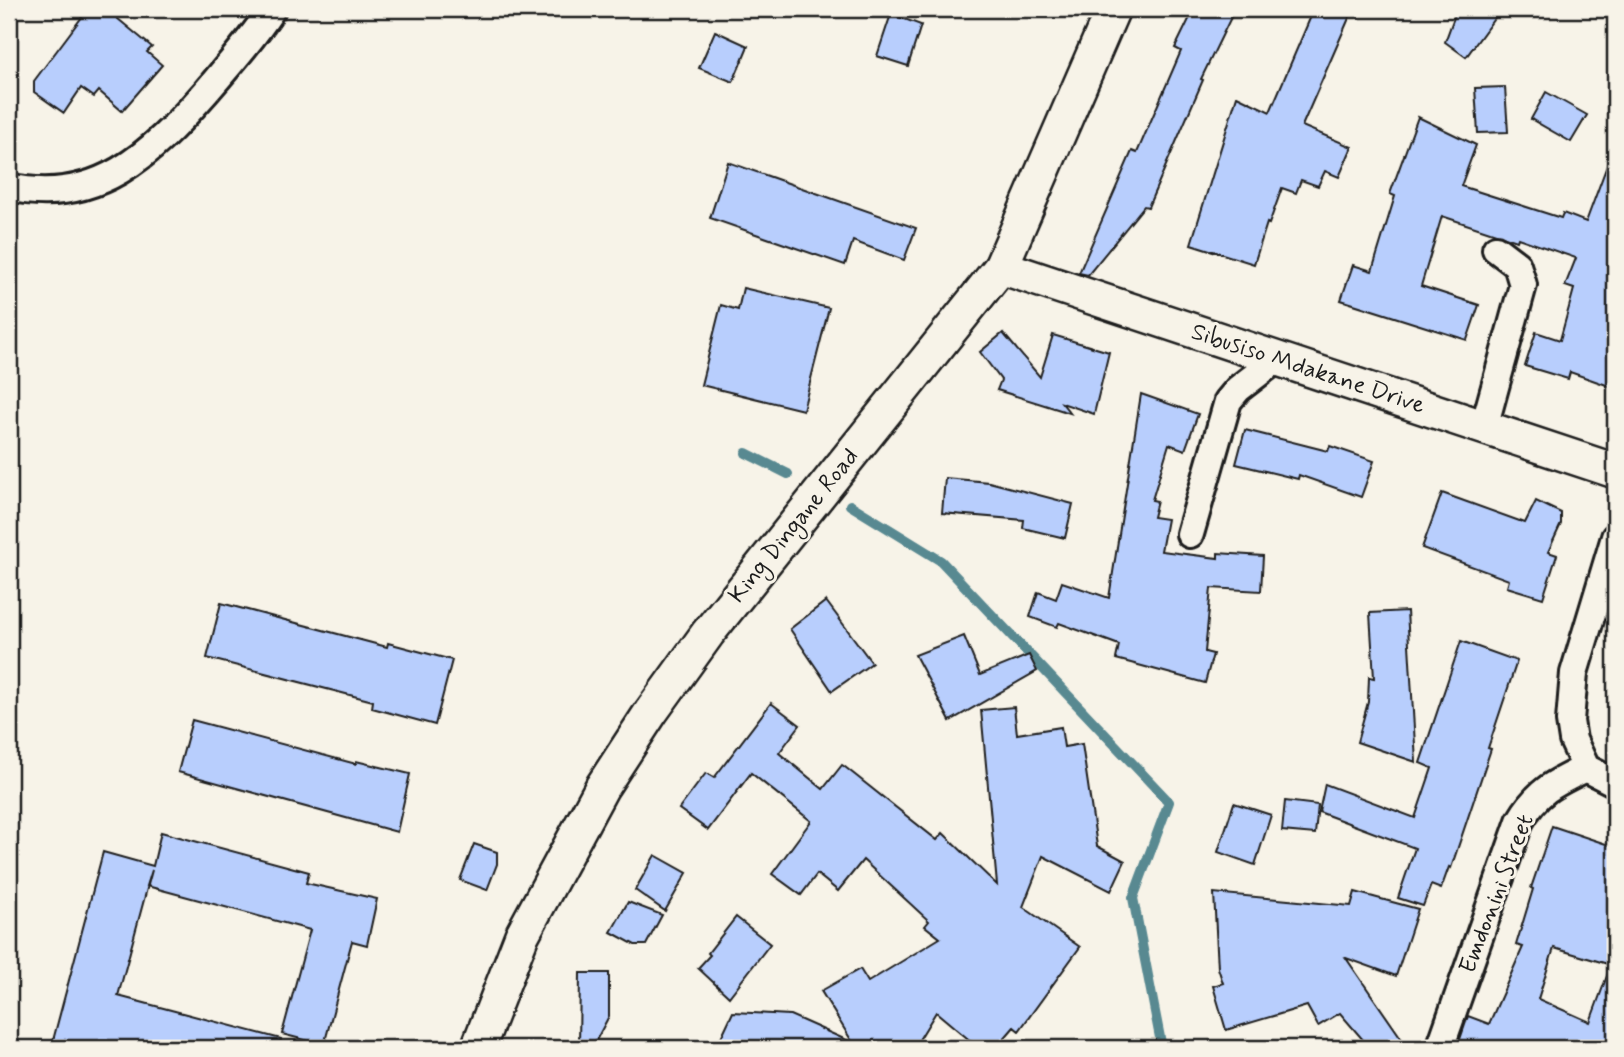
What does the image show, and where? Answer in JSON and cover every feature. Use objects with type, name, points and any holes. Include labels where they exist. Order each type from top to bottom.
[{"type":"street","points":[[9,187],[30,192],[71,191],[120,172],[169,133],[253,38],[272,9]]},
{"type":"street","name":"King Dingane Road","points":[[478,1048],[522,935],[601,787],[651,712],[708,633],[1001,267],[1113,9]]},
{"type":"street","points":[[1484,427],[1522,285],[1517,265],[1496,249]]},
{"type":"street","name":"Sibusiso Mdakane Drive","points":[[1001,267],[1615,471]]},
{"type":"street","points":[[1190,534],[1228,401],[1238,389],[1277,359]]},
{"type":"street","points":[[1615,537],[1574,673],[1570,699],[1573,740],[1586,768],[1615,783]]},
{"type":"street","name":"Emdonini Street","points":[[1440,1048],[1520,821],[1536,797],[1546,788],[1586,768]]},
{"type":"building","points":[[88,9],[106,9],[152,47],[147,52],[162,65],[122,111],[99,91],[94,97],[81,88],[64,113],[34,92],[34,81]]},
{"type":"building","points":[[1194,9],[1235,9],[1201,79],[1203,80],[1148,207],[1144,206],[1088,275],[1079,273],[1132,151],[1137,153],[1181,51],[1175,48]]},
{"type":"building","points":[[1314,9],[1353,9],[1302,126],[1352,147],[1339,177],[1325,171],[1318,186],[1301,180],[1296,193],[1282,188],[1254,264],[1191,244],[1237,96],[1270,112]]},
{"type":"building","points":[[1457,9],[1501,9],[1466,57],[1445,42]]},
{"type":"building","points":[[891,14],[921,25],[908,66],[877,56]]},
{"type":"building","points":[[715,31],[748,46],[733,82],[699,68]]},
{"type":"building","points":[[1505,87],[1508,132],[1478,133],[1475,88]]},
{"type":"building","points":[[1546,92],[1587,115],[1571,142],[1531,119]]},
{"type":"building","points":[[1418,117],[1476,145],[1461,186],[1561,218],[1563,213],[1586,222],[1612,152],[1615,153],[1615,388],[1570,372],[1568,379],[1525,366],[1536,332],[1560,340],[1574,289],[1565,286],[1576,258],[1518,238],[1517,241],[1442,216],[1421,286],[1479,305],[1467,340],[1341,300],[1353,265],[1372,271],[1395,196],[1390,194]]},
{"type":"building","points":[[728,162],[916,228],[904,260],[853,241],[845,265],[710,218]]},
{"type":"building","points":[[743,288],[829,308],[803,410],[701,385],[721,305],[738,310]]},
{"type":"building","points":[[1003,333],[1040,377],[1053,335],[1109,352],[1094,414],[1062,403],[1070,413],[997,390],[1001,380],[980,352]]},
{"type":"building","points":[[1141,394],[1198,414],[1185,450],[1169,444],[1152,500],[1157,501],[1153,517],[1167,519],[1161,551],[1218,558],[1218,553],[1263,556],[1261,591],[1211,588],[1205,652],[1213,654],[1205,683],[1116,659],[1119,645],[1059,623],[1057,627],[1030,617],[1038,592],[1056,599],[1062,582],[1109,598]]},
{"type":"building","points":[[1245,430],[1328,451],[1330,446],[1374,461],[1361,497],[1299,475],[1298,479],[1236,464]]},
{"type":"building","points":[[945,478],[989,482],[1073,504],[1065,538],[1023,528],[1024,520],[942,513]]},
{"type":"building","points":[[1442,493],[1525,523],[1536,501],[1561,513],[1561,524],[1548,552],[1557,555],[1543,598],[1507,587],[1509,580],[1422,548]]},
{"type":"building","points":[[826,601],[872,663],[832,691],[790,629]]},
{"type":"building","points":[[221,603],[387,647],[388,643],[452,660],[435,725],[372,708],[373,701],[207,658]]},
{"type":"building","points":[[1407,611],[1416,762],[1357,742],[1368,702],[1369,677],[1374,678],[1370,613]]},
{"type":"building","points":[[964,636],[980,675],[1029,655],[1037,671],[950,721],[915,655]]},
{"type":"building","points":[[1461,641],[1517,661],[1451,868],[1449,867],[1441,889],[1431,885],[1423,906],[1398,898],[1415,848],[1319,812],[1325,784],[1415,818],[1432,768],[1420,763]]},
{"type":"building","points":[[771,703],[800,725],[779,753],[823,789],[842,765],[937,840],[943,833],[997,885],[981,710],[1014,707],[1017,734],[1061,727],[1064,747],[1082,744],[1097,846],[1125,861],[1111,891],[1043,856],[1023,907],[1080,947],[1019,1031],[1014,1027],[996,1048],[979,1048],[936,1012],[914,1048],[716,1048],[733,1012],[790,1015],[853,1043],[821,991],[860,969],[868,982],[940,938],[925,926],[929,921],[863,860],[838,891],[817,874],[801,895],[772,874],[811,821],[751,773],[708,830],[679,809],[706,773],[714,778]]},
{"type":"building","points":[[192,720],[356,764],[356,761],[410,774],[397,832],[178,772]]},
{"type":"building","points":[[1285,801],[1318,805],[1315,834],[1282,831]]},
{"type":"building","points":[[1234,803],[1271,815],[1255,865],[1218,852]]},
{"type":"building","points":[[1552,826],[1615,847],[1615,1048],[1457,1048],[1468,1016],[1489,1024],[1523,947],[1516,945],[1533,889],[1531,888]],"holes":[[[1554,948],[1611,965],[1590,1022],[1538,999]]]},
{"type":"building","points":[[161,832],[309,872],[306,883],[377,899],[367,945],[352,941],[324,1045],[282,1034],[310,930],[148,886],[118,996],[281,1039],[279,1048],[51,1048],[103,852],[153,866]]},
{"type":"building","points":[[474,844],[497,852],[497,864],[487,890],[460,880]]},
{"type":"building","points":[[655,855],[687,873],[665,911],[635,890]]},
{"type":"building","points":[[1355,892],[1418,909],[1396,976],[1346,958],[1408,1048],[1370,1048],[1340,1013],[1318,1026],[1307,1006],[1226,1030],[1213,986],[1223,983],[1218,968],[1214,893],[1351,906]]},
{"type":"building","points":[[628,902],[662,915],[646,945],[635,945],[611,932]]},
{"type":"building","points":[[736,917],[770,944],[729,997],[698,968]]},
{"type":"building","points":[[580,973],[609,973],[609,1016],[592,1048],[579,1048]]},
{"type":"waterway","points":[[746,453],[788,474]]},
{"type":"waterway","points":[[850,505],[941,561],[1169,802],[1133,898],[1162,1048]]}]
